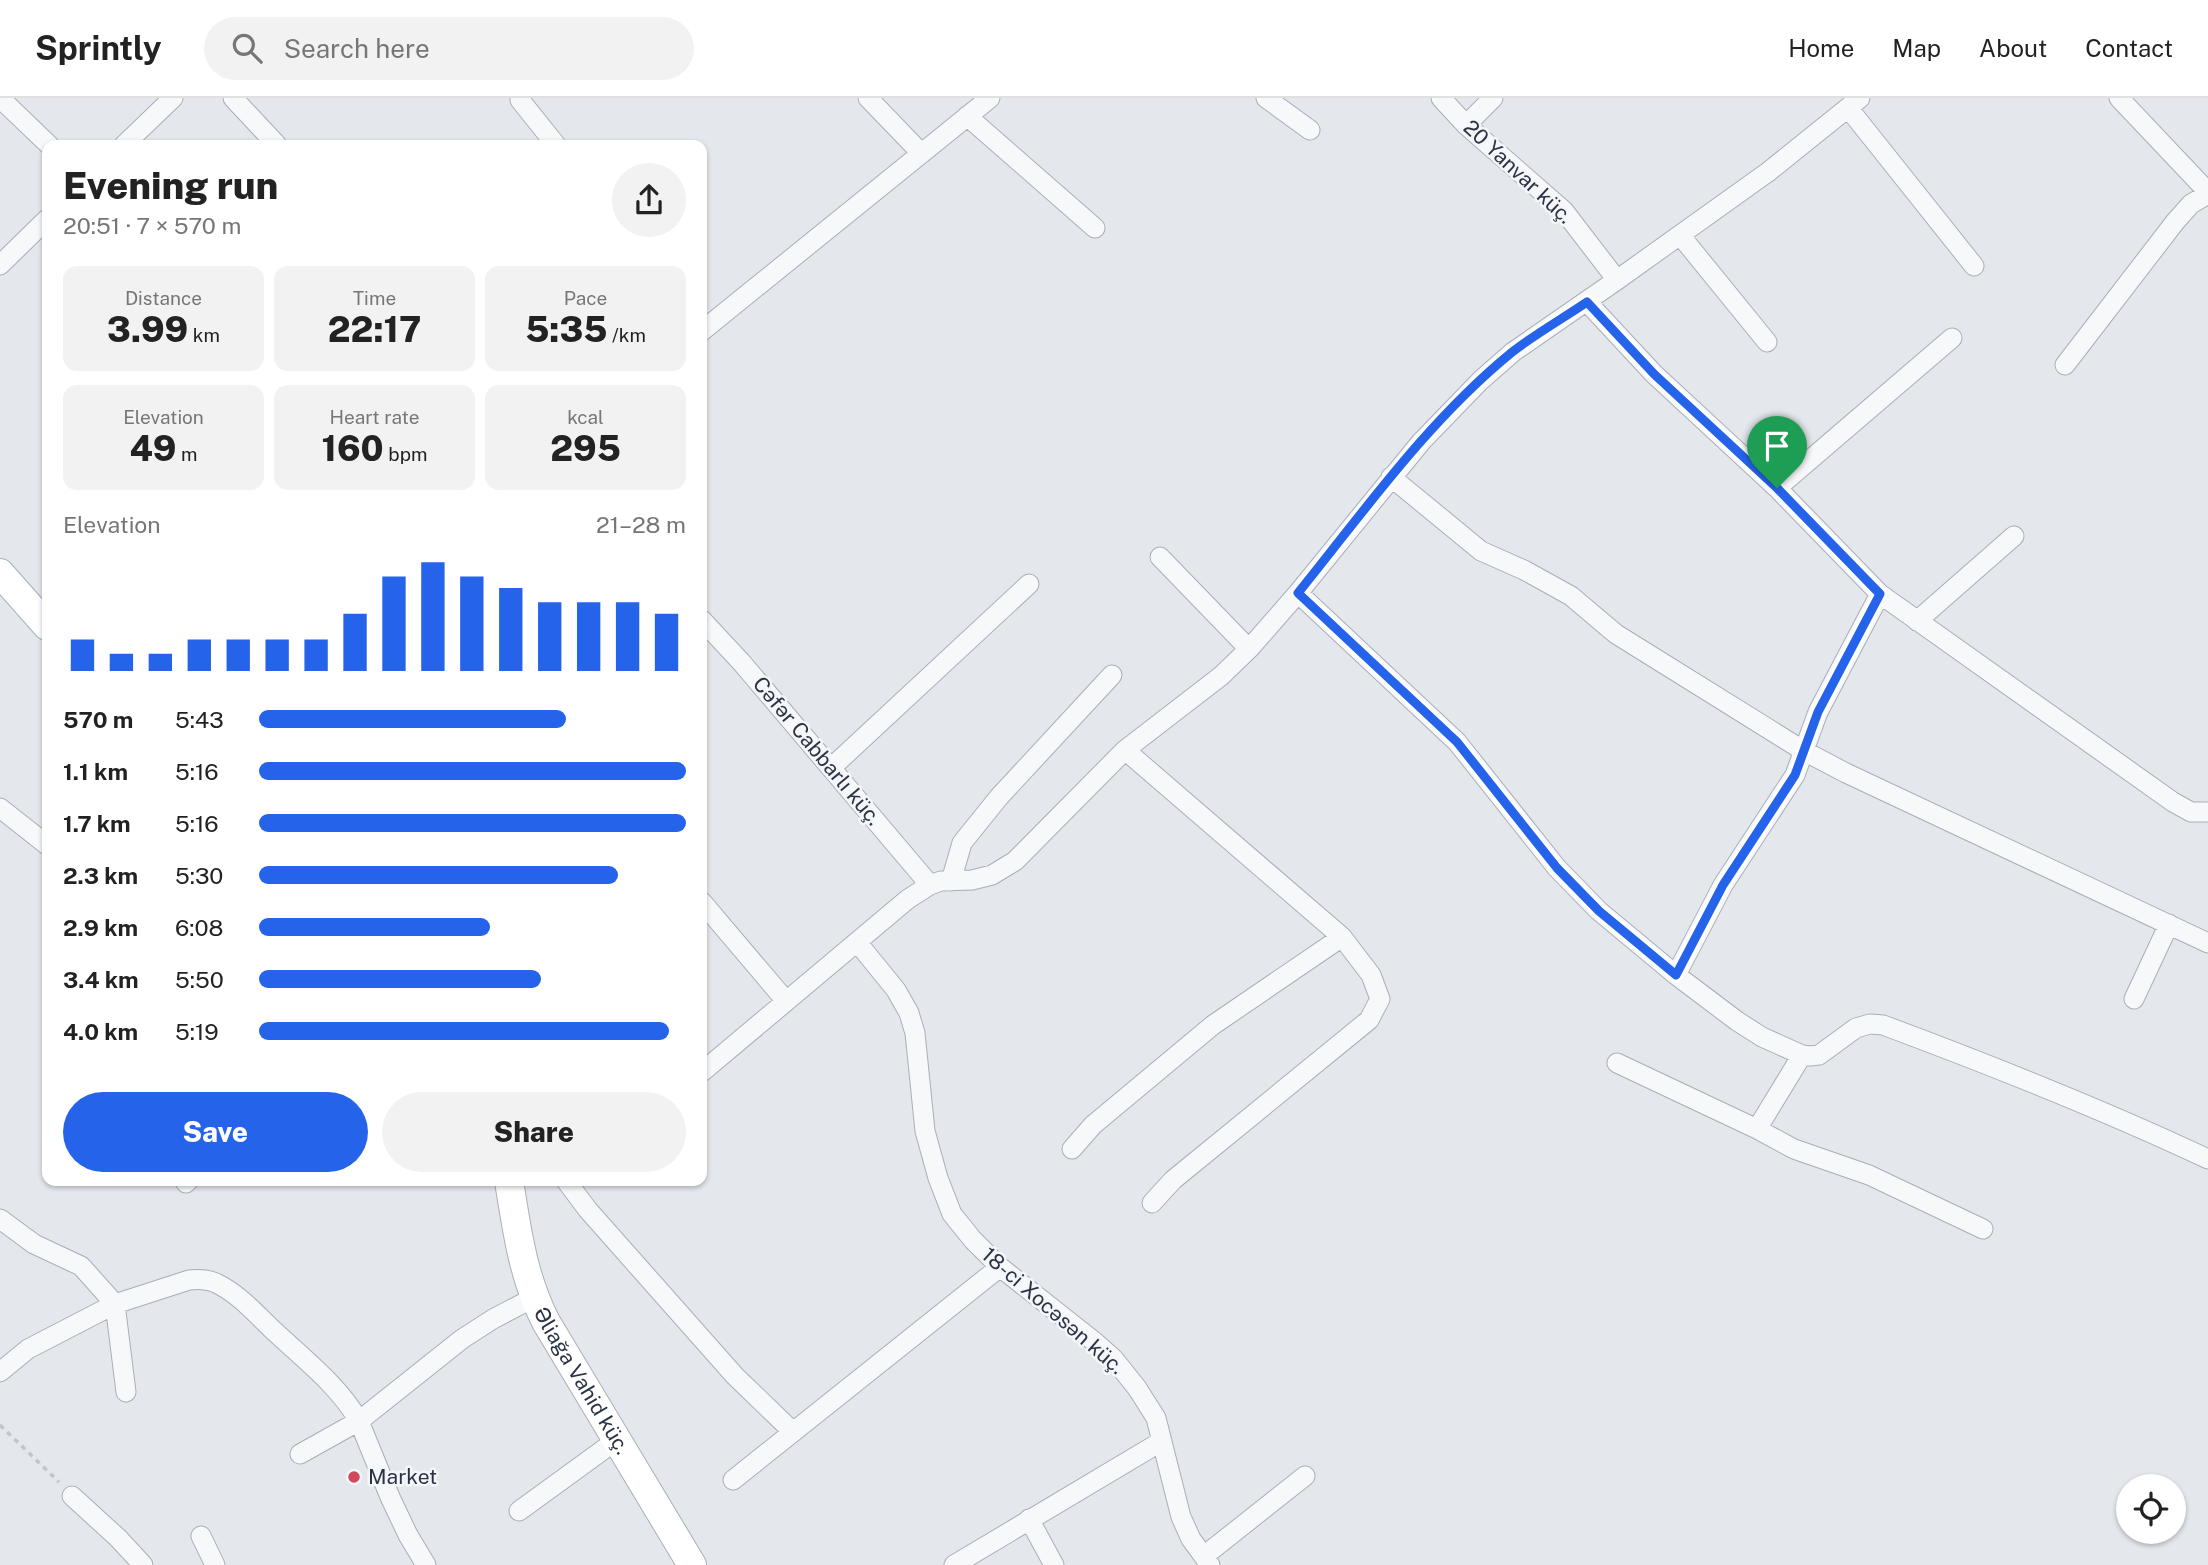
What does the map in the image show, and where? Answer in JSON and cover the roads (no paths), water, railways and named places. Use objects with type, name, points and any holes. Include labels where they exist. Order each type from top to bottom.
[{"type":"street","points":[[0,98],[44,140]]},
{"type":"street","points":[[129,140],[173,98]]},
{"type":"street","points":[[233,98],[272,140]]},
{"type":"street","points":[[868,98],[921,153]]},
{"type":"street","points":[[707,327],[990,98]]},
{"type":"street","points":[[1266,98],[1310,130]]},
{"type":"street","name":"20 Yanvar küç.","points":[[1441,98],[1466,125],[1564,211],[1617,281]]},
{"type":"street","points":[[1466,125],[1493,98]]},
{"type":"street","points":[[520,99],[552,140]]},
{"type":"street","points":[[2065,365],[2175,222],[2192,204],[2208,193],[2131,102]]},
{"type":"street","points":[[707,1068],[908,899],[930,885],[992,875],[1015,861],[1125,750],[1221,676],[1249,649],[1298,593],[1391,477],[1481,380],[1513,352],[1768,172],[1854,103],[1974,266]]},
{"type":"street","points":[[967,116],[1095,228]]},
{"type":"street","points":[[0,265],[42,224]]},
{"type":"street","points":[[1680,235],[1767,342]]},
{"type":"street","points":[[1587,302],[1654,374],[1777,488],[1880,594],[2173,802],[2191,812],[2208,812]]},
{"type":"street","points":[[1777,488],[1952,338]]},
{"type":"street","points":[[1391,477],[1481,551],[1524,570],[1571,596],[1616,634],[1804,751],[2208,943]]},
{"type":"street","points":[[1917,621],[2014,536]]},
{"type":"street","points":[[1160,557],[1249,649]]},
{"type":"street","points":[[0,573],[42,620]]},
{"type":"street","points":[[831,768],[1029,584]]},
{"type":"street","points":[[1298,593],[1457,742],[1557,868],[1599,911],[1676,975],[1762,1037],[1802,1055],[1819,1055],[1856,1028],[1870,1024],[1883,1025],[2038,1083],[2208,1159]]},
{"type":"street","points":[[1676,975],[1723,885],[1795,775],[1809,731],[1880,594]]},
{"type":"street","name":"Cəfər Cabbarlı küç.","points":[[707,625],[930,885]]},
{"type":"street","points":[[951,881],[962,843],[999,797],[1112,675]]},
{"type":"street","points":[[1125,750],[1342,937],[1371,975],[1380,999],[1369,1020],[1173,1180],[1152,1203]]},
{"type":"street","points":[[0,808],[42,835]]},
{"type":"street","points":[[707,908],[786,1001]]},
{"type":"street","points":[[2134,999],[2169,924]]},
{"type":"street","points":[[1072,1149],[1093,1125],[1213,1025],[1342,937]]},
{"type":"street","name":"18-ci Xocəsən küç.","points":[[857,942],[897,990],[909,1013],[915,1033],[925,1131],[938,1178],[952,1214],[1000,1267],[1113,1358],[1137,1388],[1156,1418],[1181,1517],[1191,1539],[1207,1560]]},
{"type":"street","points":[[1757,1129],[1802,1055]]},
{"type":"street","points":[[1617,1062],[1794,1149],[1870,1175],[1983,1229]]},
{"type":"street","name":"Əliağa Vahid küç.","points":[[510,1186],[520,1253],[533,1298],[692,1565]]},
{"type":"street","points":[[570,1186],[588,1210],[735,1376],[792,1431]]},
{"type":"street","points":[[0,1219],[34,1244],[81,1266],[115,1304],[126,1392]]},
{"type":"street","points":[[733,1480],[1000,1267]]},
{"type":"street","points":[[0,1372],[28,1349],[115,1304],[189,1280],[214,1282],[236,1295],[330,1382],[350,1405],[408,1535],[426,1565]]},
{"type":"street","points":[[300,1454],[359,1421],[462,1339],[533,1298]]},
{"type":"street","points":[[519,1511],[618,1439]]},
{"type":"street","points":[[954,1565],[1162,1441]]},
{"type":"street","points":[[1207,1560],[1305,1476]]},
{"type":"street","points":[[72,1496],[143,1565]]},
{"type":"street","points":[[1029,1519],[1054,1565]]},
{"type":"street","points":[[201,1536],[215,1565]]},
{"type":"place","name":"Market","points":[[354,1477]]}]
